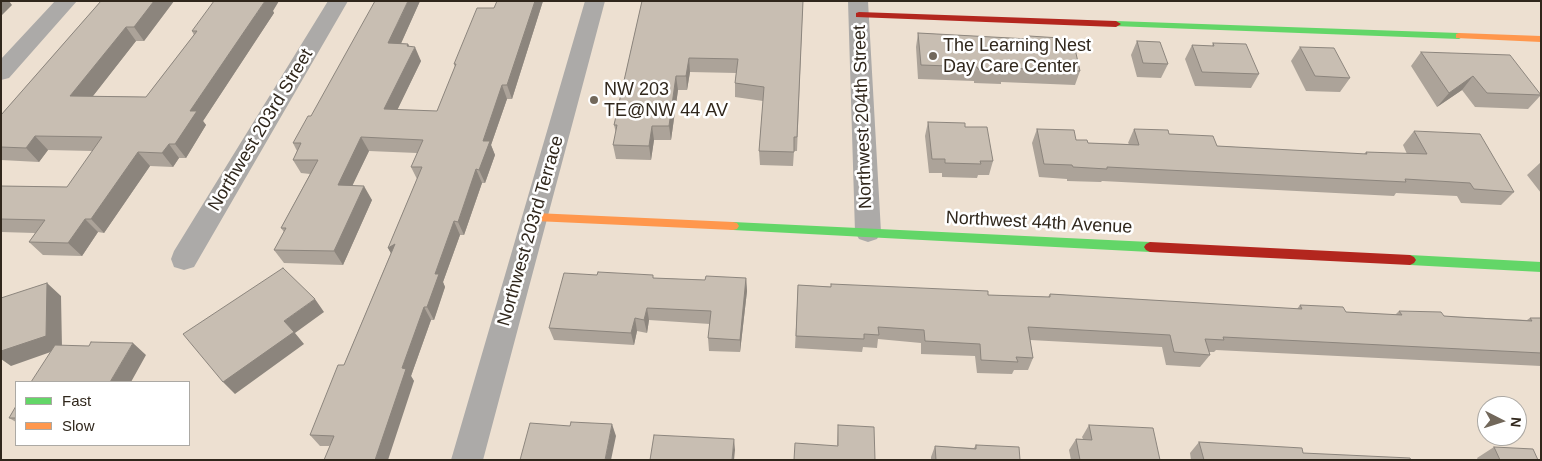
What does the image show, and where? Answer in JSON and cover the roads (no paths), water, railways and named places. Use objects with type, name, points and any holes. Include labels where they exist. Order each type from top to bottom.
[{"type":"street","points":[[1,73],[67,1]]},
{"type":"street","name":"Northwest 203rd Street","points":[[184,259],[338,1]]},
{"type":"street","name":"Northwest 203rd Terrace","points":[[467,460],[595,1]]},
{"type":"street","points":[[859,8],[1541,39]]},
{"type":"street","name":"Northwest 204th Street","points":[[859,8],[868,232]]},
{"type":"street","name":"Northwest 44th Avenue","points":[[535,217],[868,232],[1541,267]]},
{"type":"place","name":"The Learning Nest Day Care Center","points":[[933,56]]},
{"type":"place","name":"NW 203 TE@NW 44 AV","points":[[594,100]]}]
